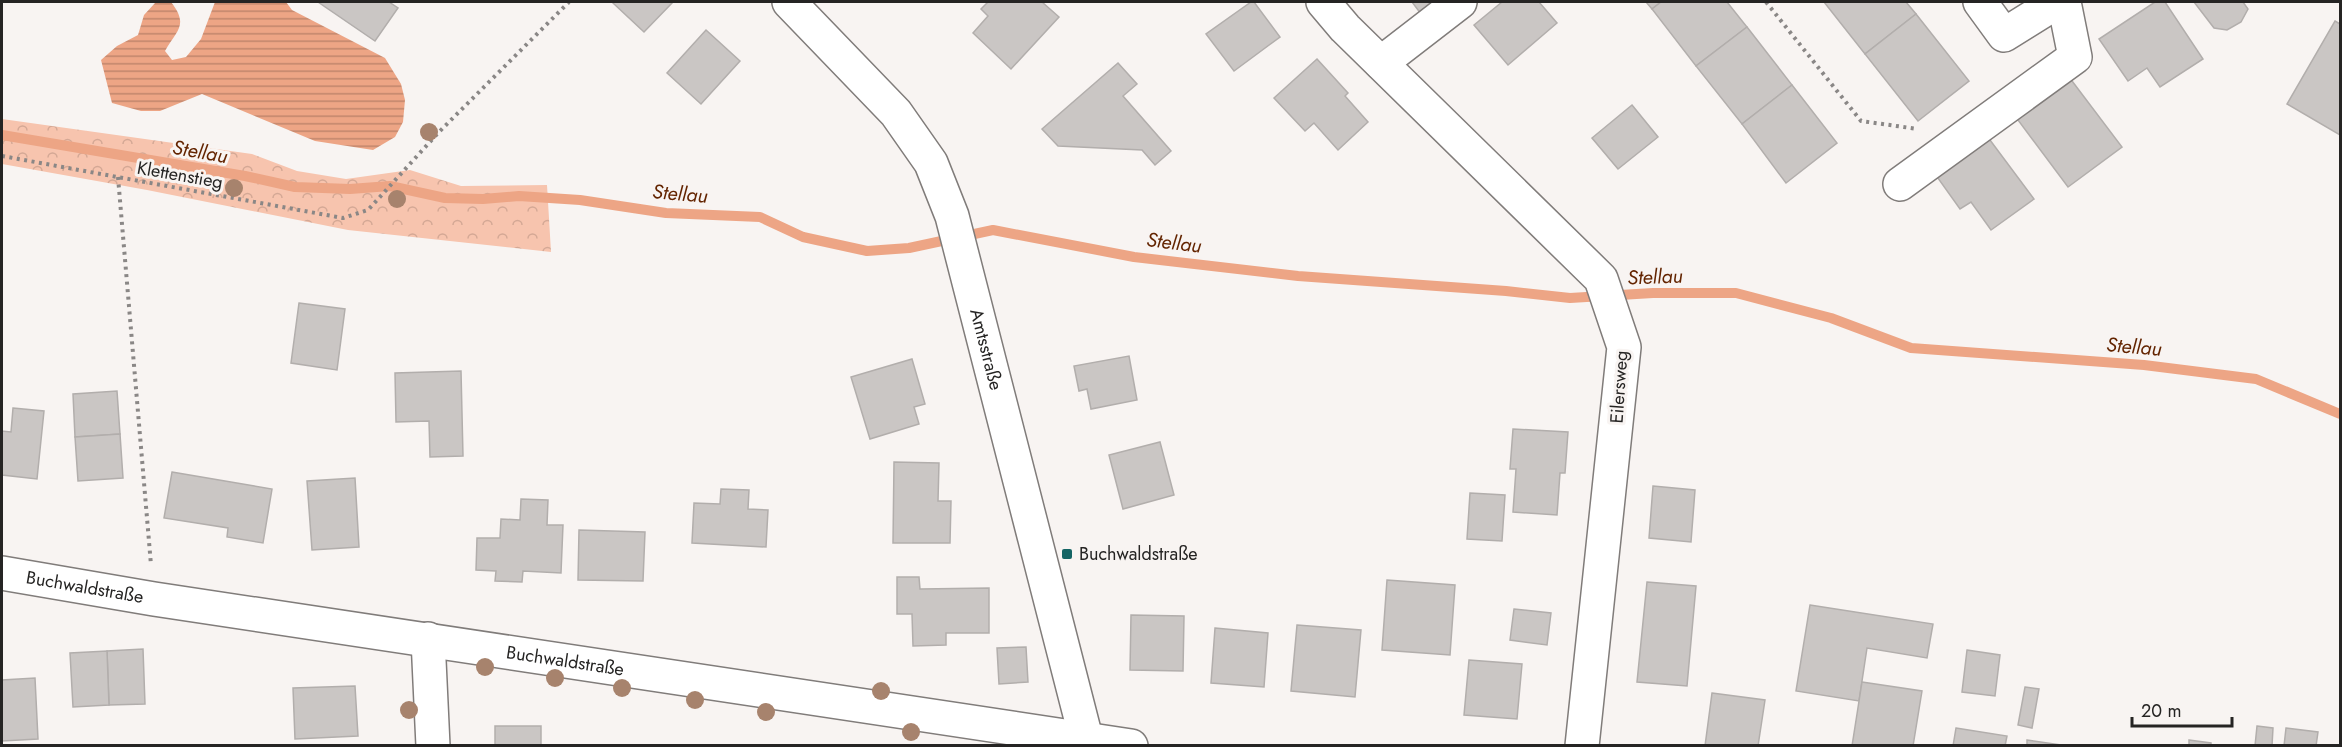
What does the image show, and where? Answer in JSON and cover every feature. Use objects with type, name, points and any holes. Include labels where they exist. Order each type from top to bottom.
[{"type":"street","name":"Amtsstraße","points":[[789,2],[896,113],[931,163],[952,216],[1087,742]]},
{"type":"street","name":"Eilersweg","points":[[1323,2],[1345,28],[1601,279],[1624,347],[1582,746]]},
{"type":"street","points":[[1381,63],[1460,2]]},
{"type":"street","points":[[1980,2],[2004,35],[2056,2]]},
{"type":"street","points":[[1900,184],[2075,57],[2064,2]]},
{"type":"street","name":"Buchwaldstraße","points":[[2,573],[154,599],[428,639],[1087,742],[1131,746]]},
{"type":"street","points":[[428,639],[434,746]]},
{"type":"path","name":"Klettenstieg","points":[[154,599],[118,177],[343,218],[368,210],[438,133],[569,2]]},
{"type":"path","points":[[1766,2],[1861,121],[1918,129],[1928,123]]},
{"type":"path","points":[[2,156],[118,177]]},
{"type":"green space","points":[[2,119],[252,154],[297,171],[346,179],[410,170],[461,186],[547,185],[551,252],[348,230],[2,164]]},
{"type":"shaded area","points":[[171,2],[180,22],[177,32],[165,51],[172,60],[186,57],[201,39],[215,2],[286,2],[292,10],[385,58],[401,84],[405,100],[403,122],[395,137],[373,150],[315,141],[202,94],[160,111],[141,111],[112,103],[101,60],[117,46],[138,35],[144,15],[155,3]]},
{"type":"building","points":[[318,2],[389,2],[398,8],[375,41]]},
{"type":"building","points":[[614,2],[673,2],[644,32]]},
{"type":"building","points":[[988,2],[1042,2],[1059,17],[1011,69],[973,33],[988,16],[981,9]]},
{"type":"building","points":[[1254,2],[1280,37],[1234,71],[1206,34]]},
{"type":"building","points":[[1412,2],[1438,2],[1421,14]]},
{"type":"building","points":[[1502,2],[1539,2],[1557,23],[1508,65],[1474,25]]},
{"type":"building","points":[[1646,2],[1661,2],[1652,9]]},
{"type":"building","points":[[1661,2],[1727,2],[1747,27],[1696,66],[1652,9]]},
{"type":"building","points":[[1824,2],[1906,2],[1916,14],[1865,54]]},
{"type":"building","points":[[2155,2],[2165,2],[2203,59],[2160,87],[2147,68],[2128,81],[2099,39]]},
{"type":"building","points":[[2194,2],[2243,2],[2248,9],[2241,22],[2227,30],[2214,28]]},
{"type":"building","points":[[1916,14],[1969,81],[1918,121],[1865,54]]},
{"type":"building","points":[[2335,21],[2340,24],[2340,135],[2287,104]]},
{"type":"building","points":[[1747,27],[1792,85],[1742,124],[1696,66]]},
{"type":"building","points":[[706,30],[740,61],[701,104],[667,73]]},
{"type":"building","points":[[1317,59],[1348,93],[1345,96],[1368,122],[1338,150],[1314,123],[1305,131],[1274,98]]},
{"type":"building","points":[[1118,63],[1137,84],[1123,96],[1171,151],[1155,165],[1142,150],[1058,146],[1042,129]]},
{"type":"building","points":[[2066,73],[2122,147],[2068,187],[2012,112]]},
{"type":"building","points":[[1792,85],[1837,143],[1786,183],[1742,124]]},
{"type":"building","points":[[1632,105],[1658,137],[1618,169],[1592,138]]},
{"type":"building","points":[[1987,136],[2034,199],[1991,230],[1971,202],[1960,209],[1935,174]]},
{"type":"building","points":[[299,303],[345,309],[337,370],[291,363]]},
{"type":"building","points":[[1129,356],[1137,400],[1091,409],[1087,389],[1079,391],[1074,366]]},
{"type":"building","points":[[912,359],[925,404],[914,407],[919,424],[870,439],[851,377]]},
{"type":"building","points":[[461,371],[463,456],[430,457],[429,421],[396,422],[395,373]]},
{"type":"building","points":[[117,391],[120,434],[75,437],[73,394]]},
{"type":"building","points":[[13,408],[44,411],[37,479],[2,475],[2,431],[11,432]]},
{"type":"building","points":[[1513,429],[1568,432],[1565,473],[1560,473],[1557,515],[1513,512],[1516,469],[1510,469]]},
{"type":"building","points":[[120,434],[123,478],[78,481],[75,437]]},
{"type":"building","points":[[1160,442],[1174,495],[1123,509],[1109,455]]},
{"type":"building","points":[[894,462],[939,463],[938,501],[951,501],[950,543],[893,543]]},
{"type":"building","points":[[172,472],[272,489],[263,543],[227,537],[228,528],[164,518]]},
{"type":"building","points":[[355,478],[359,547],[312,550],[307,481]]},
{"type":"building","points":[[1653,486],[1695,490],[1691,542],[1649,538]]},
{"type":"building","points":[[721,489],[749,490],[748,509],[768,510],[766,547],[692,543],[694,503],[720,504]]},
{"type":"building","points":[[1470,493],[1505,495],[1502,541],[1467,539]]},
{"type":"building","points":[[521,499],[548,500],[547,525],[563,525],[561,573],[523,571],[522,582],[495,581],[496,571],[476,570],[477,538],[500,538],[501,519],[520,520]]},
{"type":"building","points":[[579,530],[645,532],[643,581],[578,580]]},
{"type":"building","points":[[897,577],[919,577],[920,589],[989,588],[989,633],[946,633],[946,645],[913,646],[912,614],[897,614]]},
{"type":"building","points":[[1387,580],[1455,585],[1450,655],[1382,650]]},
{"type":"building","points":[[1647,582],[1696,586],[1687,686],[1637,682]]},
{"type":"building","points":[[1810,605],[1933,624],[1927,658],[1867,648],[1859,701],[1796,691]]},
{"type":"building","points":[[1514,609],[1551,613],[1547,645],[1510,640]]},
{"type":"building","points":[[1131,615],[1184,616],[1183,671],[1130,670]]},
{"type":"building","points":[[1297,625],[1361,630],[1355,697],[1291,691]]},
{"type":"building","points":[[1215,628],[1268,633],[1264,687],[1211,683]]},
{"type":"building","points":[[1026,647],[1028,682],[999,684],[997,648]]},
{"type":"building","points":[[143,649],[145,704],[109,705],[107,651]]},
{"type":"building","points":[[1967,650],[2000,655],[1995,696],[1962,692]]},
{"type":"building","points":[[107,651],[109,705],[73,707],[70,653]]},
{"type":"building","points":[[1469,660],[1522,664],[1517,719],[1464,715]]},
{"type":"building","points":[[35,678],[38,739],[2,741],[2,680]]},
{"type":"building","points":[[1862,682],[1922,691],[1913,746],[1852,746]]},
{"type":"building","points":[[355,686],[358,736],[295,739],[293,688]]},
{"type":"building","points":[[2025,687],[2039,689],[2032,728],[2018,725]]},
{"type":"building","points":[[1712,693],[1765,700],[1758,746],[1705,746]]},
{"type":"building","points":[[495,726],[541,726],[541,745],[575,746],[495,746]]},
{"type":"building","points":[[2257,726],[2273,728],[2272,746],[2255,746]]},
{"type":"building","points":[[1956,728],[2007,736],[2005,746],[1953,746]]},
{"type":"building","points":[[2286,728],[2318,732],[2316,746],[2284,746]]},
{"type":"building","points":[[2027,740],[2068,746],[2027,746]]},
{"type":"building","points":[[2189,740],[2211,743],[2211,746],[2189,746]]},
{"type":"waterway","name":"Stellau","points":[[2,135],[245,176],[295,187],[350,189],[390,186],[445,198],[483,199],[519,196],[580,200],[666,213],[760,217],[803,237],[867,251],[909,248],[993,230],[1134,257],[1298,276],[1506,291],[1570,298],[1653,293],[1736,293],[1831,318],[1911,348],[2144,365],[2256,379],[2340,414]]},
{"type":"place","name":"Buchwaldstraße","points":[[1067,554]]}]
